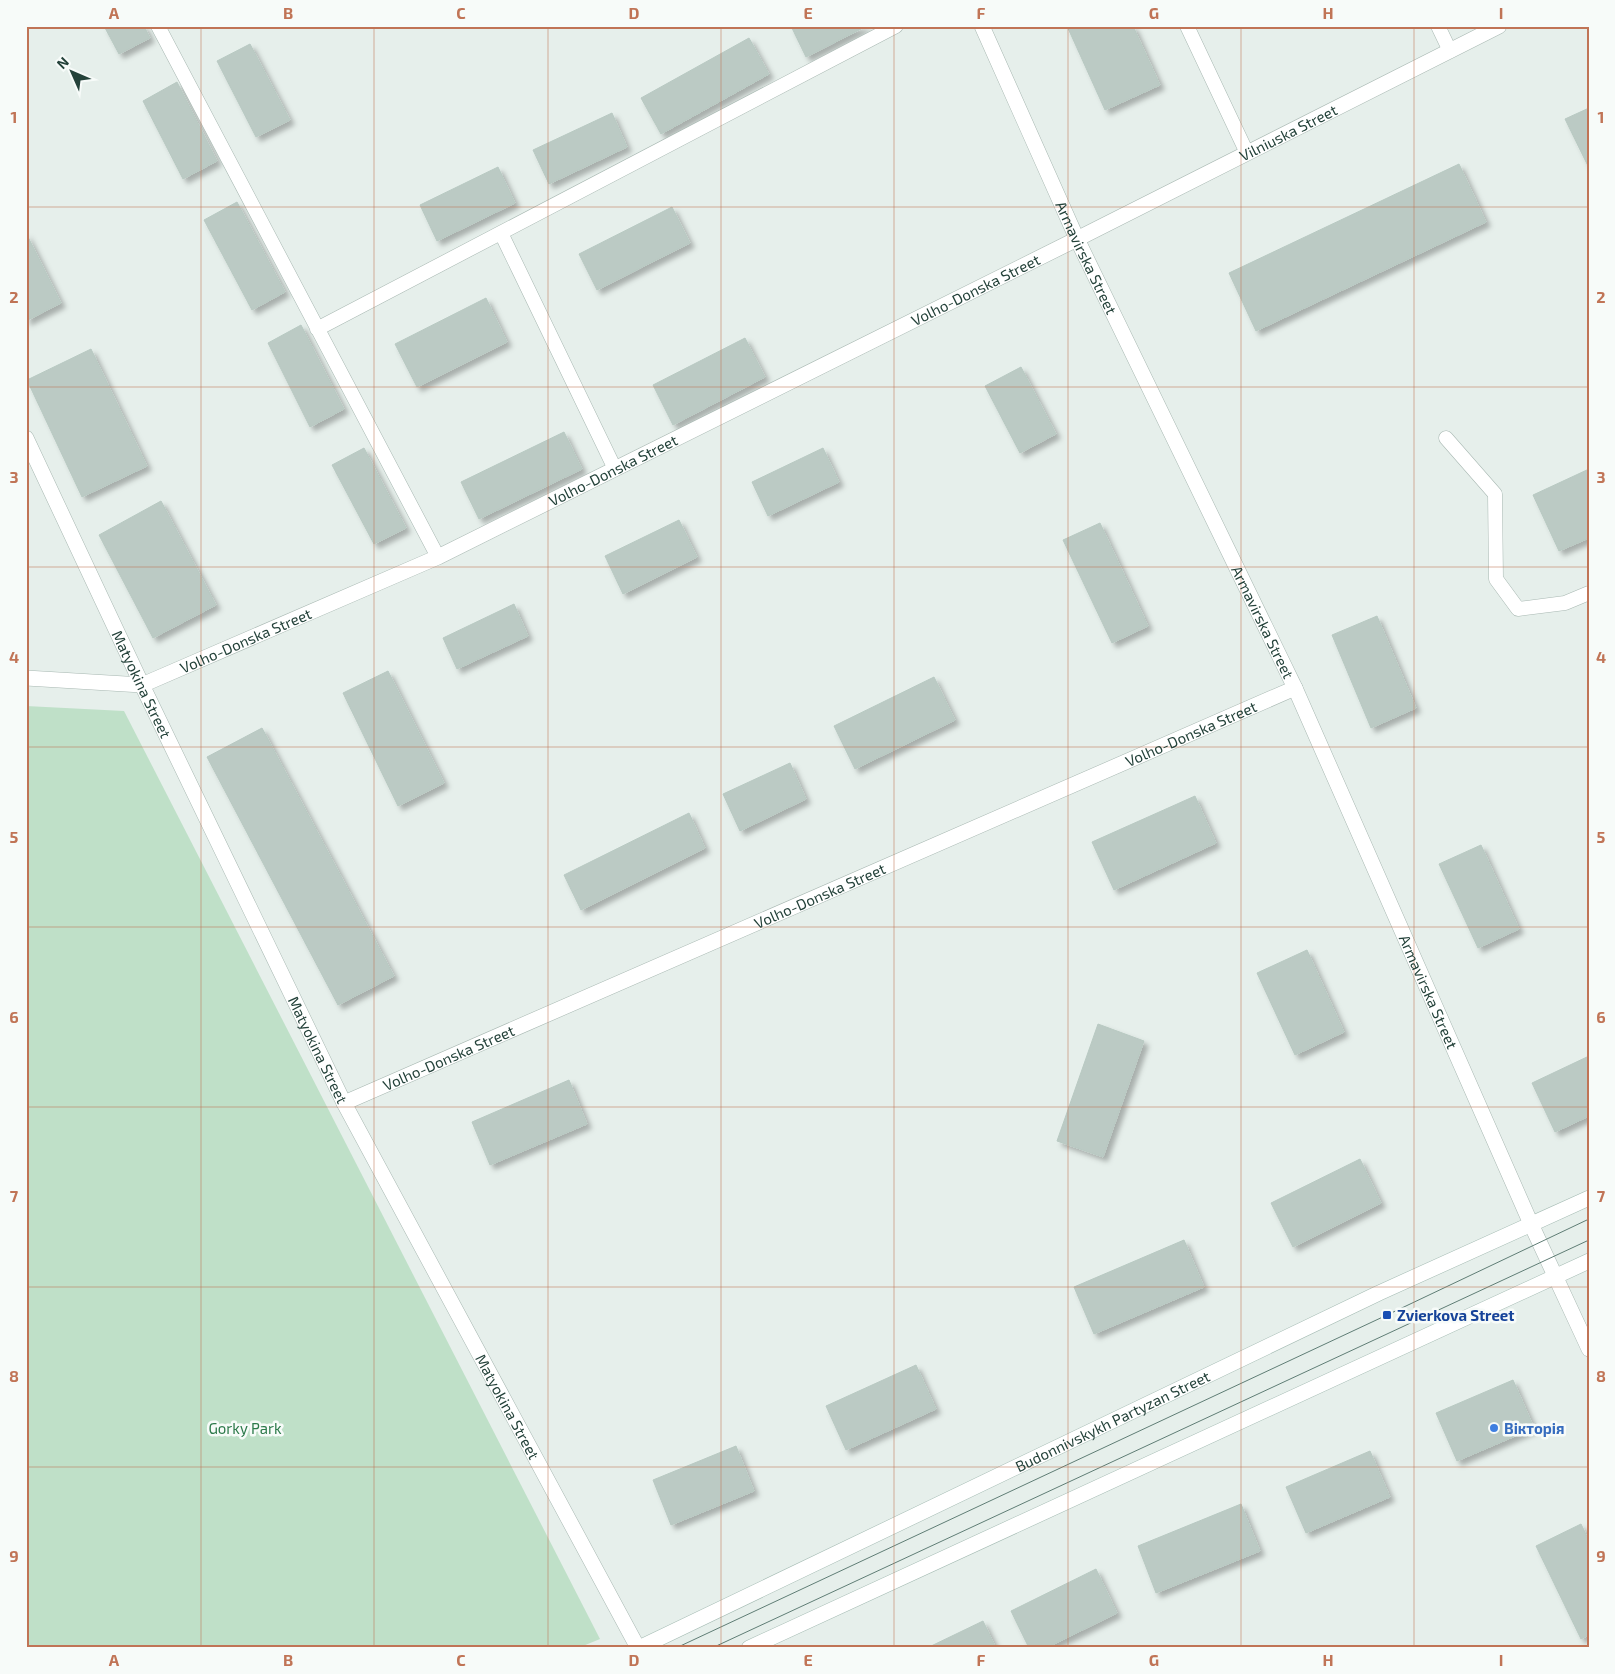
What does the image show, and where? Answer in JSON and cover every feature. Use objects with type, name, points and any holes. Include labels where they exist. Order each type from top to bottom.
[{"type":"street","name":"Armavirska Street","points":[[982,26],[1077,239],[1295,688],[1531,1224]]},
{"type":"street","name":"Vilniuska Street","points":[[1077,239],[1499,26]]},
{"type":"street","name":"Volho-Donska Street","points":[[142,685],[438,558],[1077,239]]},
{"type":"street","name":"Matyokina Street","points":[[26,438],[142,685],[344,1103],[638,1648]]},
{"type":"street","points":[[26,678],[142,685]]},
{"type":"street","name":"Volho-Donska Street","points":[[344,1103],[1295,688]]},
{"type":"street","name":"Budonnivskykh Partyzan Street","points":[[638,1648],[1379,1293],[1589,1198]]},
{"type":"street","points":[[1531,1224],[1589,1349]]},
{"type":"street","points":[[749,1648],[1589,1261]]},
{"type":"lane","points":[[158,26],[438,558]]},
{"type":"lane","points":[[317,329],[896,26]]},
{"type":"lane","points":[[1187,26],[1248,153]]},
{"type":"lane","points":[[1438,26],[1450,51]]},
{"type":"lane","points":[[501,233],[615,469]]},
{"type":"lane","points":[[1446,438],[1495,494],[1496,579],[1518,608],[1565,603],[1589,593]]},
{"type":"green space","name":"Gorky Park","points":[[26,706],[124,711],[600,1639],[578,1648],[26,1648]]},
{"type":"building","points":[[104,26],[144,26],[150,38],[119,54]]},
{"type":"building","points":[[791,26],[867,26],[806,57]]},
{"type":"building","points":[[1067,26],[1133,26],[1160,85],[1105,110]]},
{"type":"building","points":[[749,38],[769,74],[661,134],[641,98]]},
{"type":"building","points":[[250,44],[290,120],[256,137],[217,61]]},
{"type":"building","points":[[177,82],[217,161],[183,179],[143,101]]},
{"type":"building","points":[[1589,108],[1589,168],[1565,119]]},
{"type":"building","points":[[612,113],[627,147],[549,184],[533,150]]},
{"type":"building","points":[[1459,164],[1486,222],[1256,331],[1229,273]]},
{"type":"building","points":[[498,167],[515,203],[437,241],[420,205]]},
{"type":"building","points":[[237,202],[285,292],[252,310],[204,220]]},
{"type":"building","points":[[672,207],[690,243],[597,290],[579,254]]},
{"type":"building","points":[[26,233],[61,303],[26,321]]},
{"type":"building","points":[[486,298],[507,342],[417,387],[395,344]]},
{"type":"building","points":[[301,325],[344,409],[310,427],[268,343]]},
{"type":"building","points":[[745,338],[765,377],[673,425],[653,385]]},
{"type":"building","points":[[91,349],[147,466],[82,497],[27,380]]},
{"type":"building","points":[[1021,367],[1056,434],[1020,453],[985,386]]},
{"type":"building","points":[[564,432],[582,469],[479,519],[461,482]]},
{"type":"building","points":[[364,448],[406,528],[374,544],[332,465]]},
{"type":"building","points":[[823,448],[839,482],[768,516],[752,482]]},
{"type":"building","points":[[1589,469],[1589,538],[1559,551],[1533,495]]},
{"type":"building","points":[[161,501],[216,605],[153,638],[99,535]]},
{"type":"building","points":[[679,520],[697,557],[623,594],[605,556]]},
{"type":"building","points":[[1100,523],[1148,626],[1112,643],[1063,540]]},
{"type":"building","points":[[514,604],[528,636],[457,669],[443,638]]},
{"type":"building","points":[[1377,616],[1416,708],[1371,728],[1332,635]]},
{"type":"building","points":[[388,671],[444,783],[398,806],[343,693]]},
{"type":"building","points":[[934,677],[955,720],[855,769],[834,726]]},
{"type":"building","points":[[262,728],[394,976],[338,1005],[207,757]]},
{"type":"building","points":[[790,763],[806,799],[740,831],[723,794]]},
{"type":"building","points":[[1195,796],[1216,843],[1114,890],[1092,842]]},
{"type":"building","points":[[689,813],[705,848],[581,910],[564,875]]},
{"type":"building","points":[[1481,845],[1519,929],[1478,948],[1439,864]]},
{"type":"building","points":[[1307,950],[1344,1032],[1295,1055],[1257,973]]},
{"type":"building","points":[[1098,1024],[1144,1041],[1103,1157],[1057,1141]]},
{"type":"building","points":[[1589,1056],[1589,1116],[1555,1132],[1532,1083]]},
{"type":"building","points":[[569,1080],[587,1124],[490,1165],[472,1122]]},
{"type":"building","points":[[1360,1159],[1381,1203],[1293,1247],[1271,1203]]},
{"type":"building","points":[[1184,1240],[1204,1287],[1094,1334],[1074,1287]]},
{"type":"building","points":[[916,1365],[936,1409],[846,1450],[826,1406]]},
{"type":"building","points":[[1513,1380],[1534,1428],[1457,1461],[1436,1413]]},
{"type":"building","points":[[736,1446],[754,1491],[671,1525],[653,1480]]},
{"type":"building","points":[[1370,1451],[1390,1497],[1306,1533],[1286,1487]]},
{"type":"building","points":[[1241,1504],[1260,1551],[1156,1593],[1138,1546]]},
{"type":"building","points":[[1581,1524],[1589,1541],[1589,1635],[1581,1639],[1536,1546]]},
{"type":"building","points":[[1096,1569],[1117,1613],[1046,1648],[1029,1648],[1011,1611]]},
{"type":"building","points":[[983,1621],[996,1648],[927,1648]]},
{"type":"tram line","points":[[676,1648],[1589,1219]]},
{"type":"tram line","points":[[712,1648],[1589,1240]]},
{"type":"place","name":"Zvierkova Street","points":[[1387,1315]]},
{"type":"place","name":"Вікторія","points":[[1494,1428]]}]
